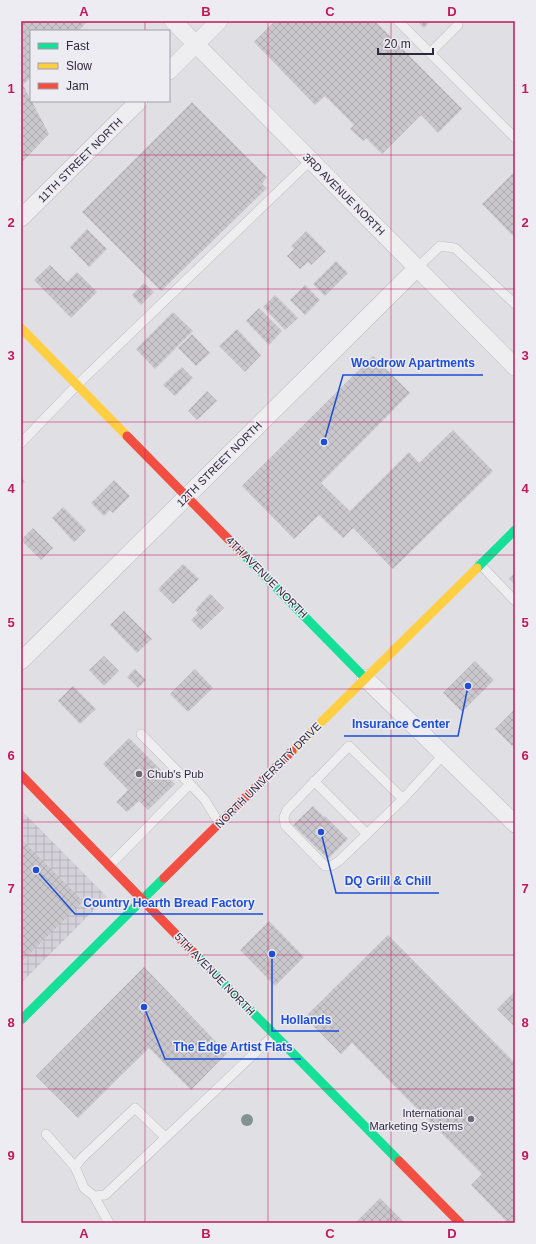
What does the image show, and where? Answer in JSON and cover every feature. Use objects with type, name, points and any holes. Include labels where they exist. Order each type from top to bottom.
[{"type":"street","name":"3RD AVENUE NORTH","points":[[173,21],[417,268],[514,363]]},
{"type":"street","points":[[170,70],[219,21]]},
{"type":"street","name":"11TH STREET NORTH","points":[[21,218],[138,102]]},
{"type":"street","name":"12TH STREET NORTH","points":[[21,661],[417,268]]},
{"type":"street","name":"4TH AVENUE NORTH","points":[[21,328],[366,678],[515,824]]},
{"type":"street","name":"NORTH UNIVERSITY DRIVE","points":[[21,1020],[515,530]]},
{"type":"street","name":"5TH AVENUE NORTH","points":[[21,775],[274,1035],[460,1223]]},
{"type":"lane","points":[[398,21],[515,138]]},
{"type":"lane","points":[[430,53],[458,25]]},
{"type":"lane","points":[[21,443],[77,386],[311,160]]},
{"type":"lane","points":[[417,268],[440,246],[455,248],[515,304]]},
{"type":"lane","points":[[480,564],[515,601]]},
{"type":"lane","points":[[141,734],[205,800],[219,823]]},
{"type":"lane","points":[[403,799],[349,746],[287,810],[284,817],[286,825],[325,866],[331,866],[339,861],[403,799],[444,754]]},
{"type":"lane","points":[[314,781],[367,834]]},
{"type":"lane","points":[[109,866],[190,784]]},
{"type":"lane","points":[[94,1196],[105,1195],[274,1035]]},
{"type":"lane","points":[[75,1167],[81,1159],[135,1108],[165,1137]]},
{"type":"lane","points":[[46,1134],[75,1167],[84,1188],[94,1196],[109,1223]]},
{"type":"shaded area","points":[[21,810],[107,897],[21,983]]},
{"type":"building","points":[[21,21],[88,21],[79,30],[30,30],[30,78],[23,85],[30,98],[30,102],[32,102],[49,134],[21,163]]},
{"type":"building","points":[[275,21],[375,21],[462,109],[438,133],[421,115],[382,154],[366,138],[363,141],[350,129],[354,125],[325,96],[315,105],[254,42]]},
{"type":"building","points":[[417,21],[430,21],[424,28]]},
{"type":"building","points":[[192,102],[267,177],[262,184],[267,188],[161,291],[82,212]]},
{"type":"building","points":[[515,171],[515,238],[482,204]]},
{"type":"building","points":[[87,229],[107,249],[89,267],[70,247]]},
{"type":"building","points":[[306,231],[326,251],[311,265],[308,262],[300,269],[287,256],[294,249],[291,246]]},
{"type":"building","points":[[336,261],[348,273],[325,296],[313,284]]},
{"type":"building","points":[[50,265],[67,282],[77,272],[97,292],[71,318],[34,280]]},
{"type":"building","points":[[144,283],[154,292],[141,305],[132,295]]},
{"type":"building","points":[[305,285],[320,300],[305,315],[290,300]]},
{"type":"building","points":[[275,295],[298,318],[285,330],[263,307]]},
{"type":"building","points":[[259,308],[282,331],[269,345],[246,321]]},
{"type":"building","points":[[173,312],[193,331],[155,369],[136,349]]},
{"type":"building","points":[[237,329],[261,355],[245,372],[219,346]]},
{"type":"building","points":[[192,334],[210,353],[196,366],[178,348]]},
{"type":"building","points":[[373,356],[410,393],[321,483],[350,511],[409,452],[419,463],[453,430],[493,471],[393,569],[353,528],[343,538],[319,515],[294,539],[242,486]]},
{"type":"building","points":[[182,367],[193,378],[175,396],[163,385]]},
{"type":"building","points":[[207,391],[217,401],[197,420],[188,411]]},
{"type":"building","points":[[21,477],[25,482],[21,486]]},
{"type":"building","points":[[114,480],[130,496],[113,513],[110,510],[104,516],[91,503]]},
{"type":"building","points":[[63,507],[86,530],[74,542],[52,518]]},
{"type":"building","points":[[33,528],[53,548],[41,560],[21,540]]},
{"type":"building","points":[[183,564],[199,579],[173,604],[158,589]]},
{"type":"building","points":[[515,573],[515,585],[509,579]]},
{"type":"building","points":[[210,594],[224,608],[201,630],[191,620],[198,613],[195,610]]},
{"type":"building","points":[[124,611],[152,639],[137,653],[110,625]]},
{"type":"building","points":[[104,656],[119,671],[104,686],[89,670]]},
{"type":"building","points":[[475,661],[494,680],[462,712],[443,693]]},
{"type":"building","points":[[135,669],[146,680],[138,688],[127,677]]},
{"type":"building","points":[[195,669],[213,688],[188,712],[170,694]]},
{"type":"building","points":[[73,686],[96,709],[80,724],[58,701]]},
{"type":"building","points":[[515,709],[515,743],[512,746],[495,729]]},
{"type":"building","name":"Chub's Pub","points":[[129,738],[175,784],[148,810],[139,801],[127,812],[116,802],[128,790],[103,764]]},
{"type":"building","points":[[313,806],[348,839],[328,859],[293,825]]},
{"type":"building","points":[[21,839],[83,901],[21,962]]},
{"type":"building","points":[[269,921],[304,957],[275,986],[240,950]]},
{"type":"building","name":"International Marketing Systems","points":[[388,935],[515,1063],[515,1223],[508,1223],[471,1185],[482,1174],[352,1043],[341,1054],[305,1017]]},
{"type":"building","points":[[144,967],[227,1053],[191,1090],[149,1048],[78,1118],[36,1076]]},
{"type":"building","points":[[515,991],[515,1027],[497,1009]]},
{"type":"building","points":[[380,1198],[405,1223],[355,1223]]},
{"type":"traffic: fast","points":[[477,568],[515,530]]},
{"type":"traffic: fast","points":[[242,553],[365,678]]},
{"type":"traffic: fast","points":[[21,1020],[164,878]]},
{"type":"traffic: fast","points":[[195,954],[399,1161]]},
{"type":"traffic: slow","points":[[21,328],[127,436]]},
{"type":"traffic: slow","points":[[292,751],[477,568]]},
{"type":"traffic: jam","points":[[127,436],[242,553]]},
{"type":"traffic: jam","points":[[164,878],[292,751]]},
{"type":"traffic: jam","points":[[21,775],[195,954]]},
{"type":"traffic: jam","points":[[399,1161],[460,1223]]},
{"type":"place","name":"Woodrow Apartments","points":[[324,442]]},
{"type":"place","name":"Insurance Center","points":[[468,686]]},
{"type":"place","name":"Chub's Pub","points":[[139,774]]},
{"type":"place","name":"DQ Grill & Chill","points":[[321,832]]},
{"type":"place","name":"Country Hearth Bread Factory","points":[[36,870]]},
{"type":"place","name":"Hollands","points":[[272,954]]},
{"type":"place","name":"The Edge Artist Flats","points":[[144,1007]]},
{"type":"place","name":"International Marketing Systems","points":[[471,1119]]}]
